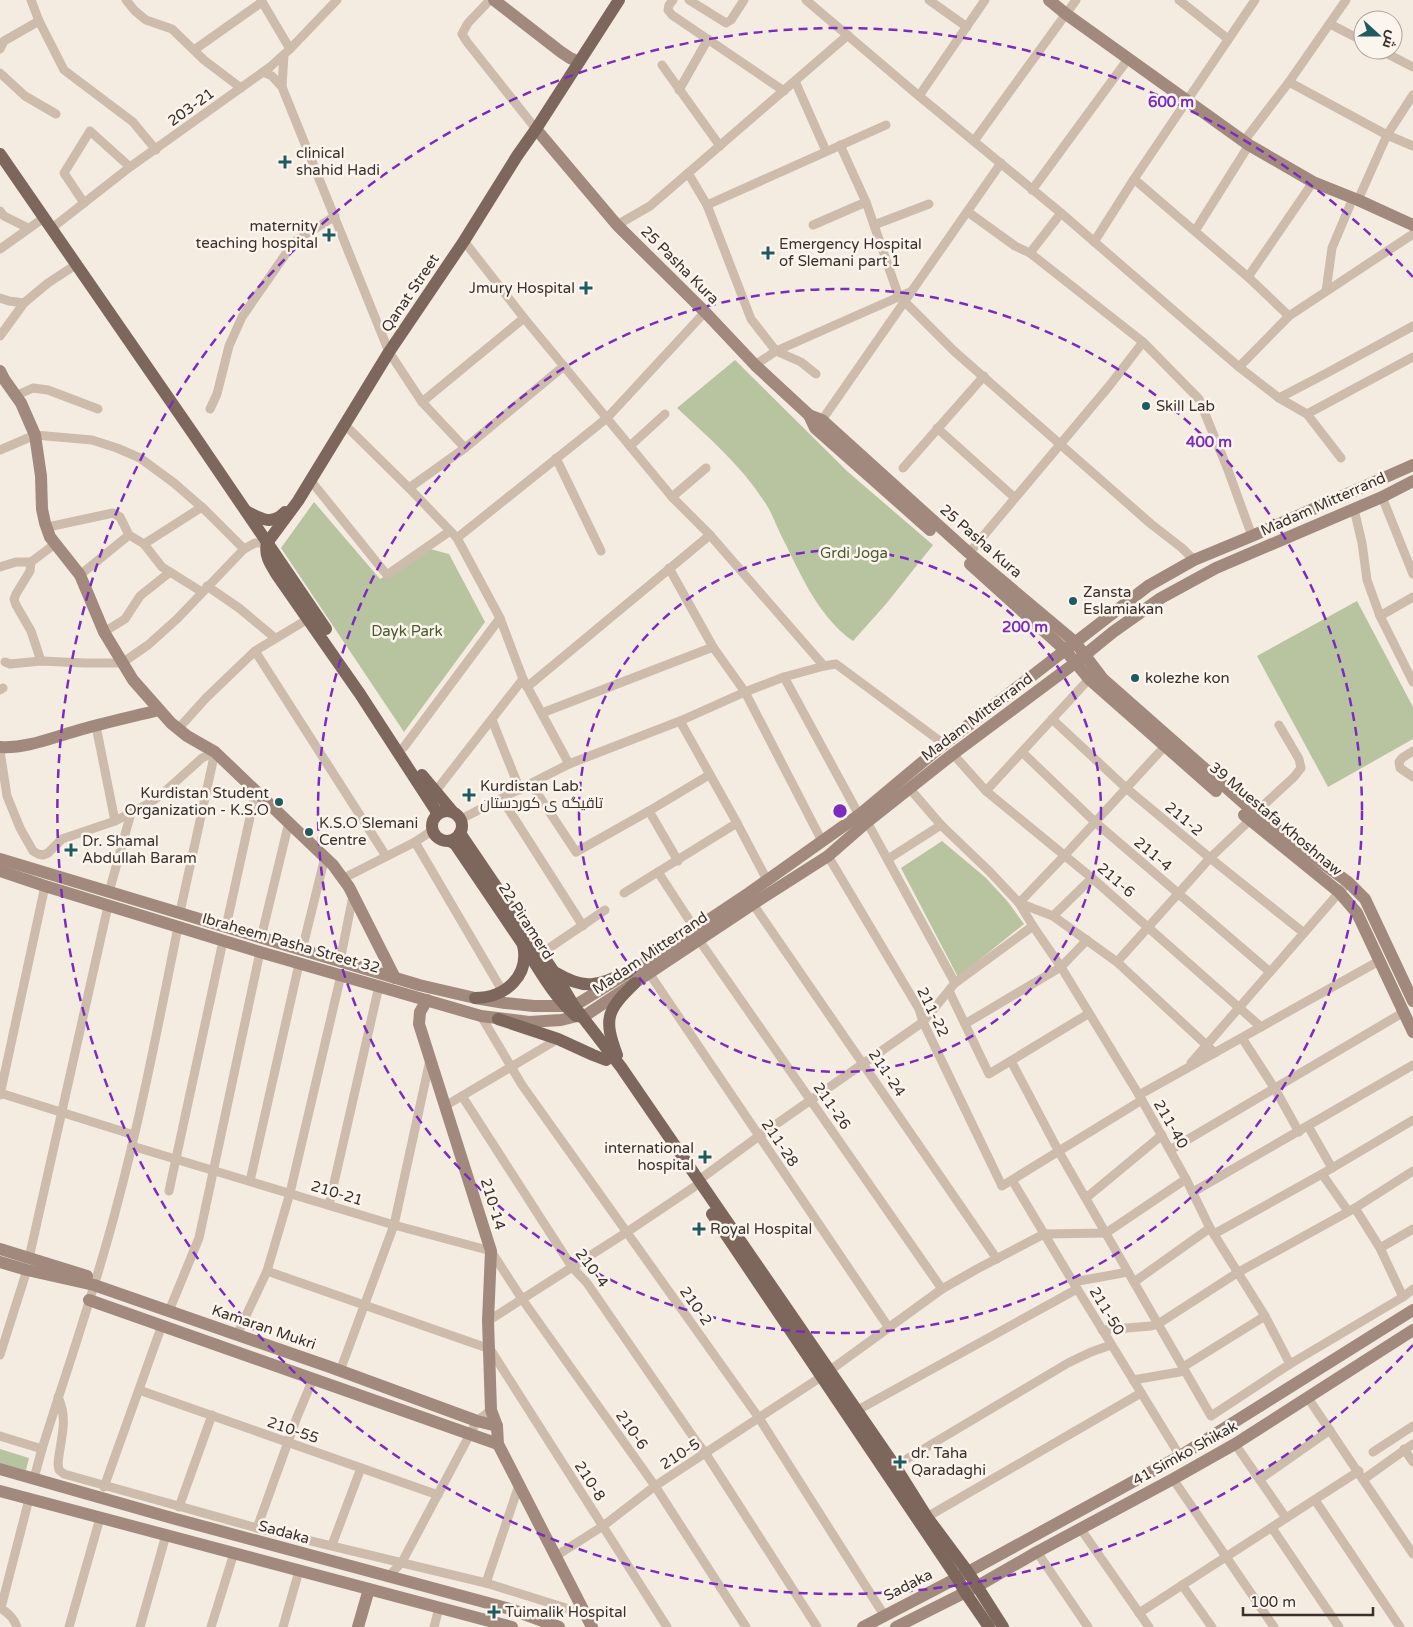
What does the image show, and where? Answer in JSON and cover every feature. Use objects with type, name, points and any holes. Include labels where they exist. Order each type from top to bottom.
[{"type":"main road","points":[[494,0],[561,52],[579,62]]},
{"type":"main road","points":[[1050,0],[1066,14],[1247,143],[1313,182],[1413,225]]},
{"type":"main road","name":"Qanat Street","points":[[267,542],[298,501],[390,352],[579,62],[613,3]]},
{"type":"main road","name":"25 Pasha Kura","points":[[536,129],[616,224],[705,312],[755,365],[809,416],[815,428],[1070,646]]},
{"type":"main road","points":[[0,154],[246,511],[435,792],[457,815],[462,826],[455,837]]},
{"type":"main road","points":[[0,371],[4,380],[21,403],[36,435],[41,471],[42,509],[50,537],[80,575],[104,632],[122,663],[141,690],[178,729],[215,752],[325,856],[344,878],[395,978]]},
{"type":"main road","name":"25 Pasha Kura","points":[[809,416],[822,420],[1070,646],[1079,659]]},
{"type":"main road","name":"Madam Mitterrand","points":[[574,1011],[632,977],[697,934],[753,904],[828,856],[863,819],[944,744],[1148,586],[1194,560],[1413,465]]},
{"type":"main road","name":"Madam Mitterrand","points":[[632,977],[649,974],[767,880],[822,841],[863,819],[910,789],[1113,632],[1161,598],[1216,568],[1382,497],[1413,481]]},
{"type":"main road","points":[[246,511],[262,519],[273,520],[278,519],[294,502],[298,501]]},
{"type":"main road","points":[[267,542],[266,554],[269,561],[360,694],[438,814]]},
{"type":"main road","name":"39 Muestafa Khoshnaw","points":[[1079,659],[1089,679],[1164,746],[1252,817],[1339,892],[1357,913],[1413,1032]]},
{"type":"main road","name":"39 Muestafa Khoshnaw","points":[[1079,659],[1252,817],[1348,882],[1365,898],[1412,997]]},
{"type":"main road","points":[[0,746],[12,748],[159,710]]},
{"type":"main road","points":[[455,837],[438,837],[433,830],[433,823],[438,814],[447,811],[457,815]]},
{"type":"main road","points":[[455,837],[542,953],[574,1011],[606,1060],[696,1184]]},
{"type":"main road","name":"22 Piramerd","points":[[455,837],[455,844],[550,988],[574,1011]]},
{"type":"main road","name":"Ibraheem Pasha Street 32","points":[[0,859],[395,978],[475,998],[574,1011]]},
{"type":"main road","name":"Ibraheem Pasha Street 32","points":[[0,871],[299,964],[481,1016],[529,1022],[561,1020],[574,1011]]},
{"type":"main road","points":[[475,998],[489,997],[503,992],[512,985],[521,970],[525,954],[523,945]]},
{"type":"main road","points":[[554,972],[575,983],[588,985],[632,977]]},
{"type":"main road","points":[[621,1067],[610,1036],[608,1022],[612,1011],[632,977]]},
{"type":"main road","name":"210-14","points":[[427,1000],[419,1018],[420,1028],[491,1251],[488,1321],[491,1410],[498,1426]]},
{"type":"main road","points":[[574,1011],[621,1067],[696,1184],[963,1575]]},
{"type":"main road","points":[[498,1019],[558,1039],[593,1056],[606,1060]]},
{"type":"main road","name":"Kamaran Mukri","points":[[0,1249],[28,1264]]},
{"type":"main road","name":"Kamaran Mukri","points":[[0,1262],[28,1264],[95,1282],[169,1312],[335,1369],[477,1422],[498,1426]]},
{"type":"main road","points":[[89,1300],[498,1444]]},
{"type":"main road","name":"41 Simko Shikak","points":[[963,1575],[1180,1456],[1413,1310]]},
{"type":"main road","name":"41 Simko Shikak","points":[[896,1627],[971,1590],[1080,1528],[1236,1444],[1413,1330]]},
{"type":"main road","points":[[319,1380],[335,1369]]},
{"type":"main road","points":[[825,1374],[856,1411],[928,1516],[963,1575],[989,1627]]},
{"type":"main road","points":[[1267,1402],[1276,1418]]},
{"type":"main road","points":[[498,1426],[498,1444],[592,1627]]},
{"type":"main road","name":"Sadaka","points":[[0,1469],[510,1609],[559,1627]]},
{"type":"main road","points":[[0,1491],[509,1627]]},
{"type":"main road","points":[[136,1527],[141,1509]]},
{"type":"main road","name":"Sadaka","points":[[863,1627],[963,1575]]},
{"type":"main road","points":[[358,1627],[369,1589]]},
{"type":"main road","points":[[971,1590],[1003,1627]]},
{"type":"street","points":[[31,0],[38,20],[64,70],[133,122],[156,150]]},
{"type":"street","points":[[126,0],[146,20],[172,29],[204,60],[241,88]]},
{"type":"street","name":"203-21","points":[[52,228],[130,167],[241,88],[287,52],[337,0]]},
{"type":"street","points":[[490,0],[468,23],[462,34],[536,129]]},
{"type":"street","points":[[673,0],[668,10],[672,15],[784,91]]},
{"type":"street","points":[[689,0],[726,22],[731,20],[744,0]]},
{"type":"street","points":[[806,0],[1061,213],[1239,367],[1279,398],[1307,414],[1341,458]]},
{"type":"street","points":[[929,0],[967,27]]},
{"type":"street","points":[[919,96],[985,0]]},
{"type":"street","points":[[974,141],[1076,0]]},
{"type":"street","points":[[1179,0],[1228,40]]},
{"type":"street","points":[[1094,242],[1186,101],[1256,0]]},
{"type":"street","points":[[1195,231],[1247,143],[1346,0]]},
{"type":"street","points":[[194,50],[262,1],[287,52],[282,74],[282,87]]},
{"type":"street","points":[[1,42],[38,20]]},
{"type":"street","points":[[1330,24],[1353,36]]},
{"type":"street","points":[[616,224],[650,206],[848,35]]},
{"type":"street","points":[[679,90],[708,39]]},
{"type":"street","points":[[1032,190],[1128,59]]},
{"type":"street","points":[[1399,60],[1413,67]]},
{"type":"street","points":[[662,65],[720,146]]},
{"type":"street","points":[[262,72],[276,79],[282,87],[390,352],[422,402],[465,448]]},
{"type":"street","points":[[0,73],[25,96],[56,114]]},
{"type":"street","points":[[795,81],[826,151]]},
{"type":"street","points":[[1289,82],[1387,135],[1413,146]]},
{"type":"street","points":[[1326,291],[1332,248],[1387,135],[1413,95]]},
{"type":"street","points":[[707,205],[886,125]]},
{"type":"street","points":[[84,203],[64,173],[90,131],[130,167]]},
{"type":"street","points":[[840,145],[866,202],[902,299],[954,351],[1194,560]]},
{"type":"street","points":[[755,365],[776,351],[902,299],[912,291],[1001,163]]},
{"type":"street","points":[[688,173],[707,205],[751,319],[776,351],[801,362],[816,374]]},
{"type":"street","points":[[1134,179],[1248,277],[1289,316]]},
{"type":"street","points":[[1248,277],[1313,182]]},
{"type":"street","points":[[813,225],[866,202]]},
{"type":"street","points":[[874,225],[929,204]]},
{"type":"street","points":[[968,212],[1015,246],[1030,253],[1143,342],[1199,399],[1252,536]]},
{"type":"street","points":[[1030,253],[1061,213]]},
{"type":"street","points":[[1,215],[28,228]]},
{"type":"street","points":[[210,409],[217,394],[229,346],[242,317],[294,242],[336,216]]},
{"type":"street","points":[[0,249],[45,217]]},
{"type":"street","points":[[1239,367],[1289,316],[1413,234]]},
{"type":"street","points":[[464,240],[524,318],[672,497],[710,534],[824,666]]},
{"type":"street","points":[[0,336],[24,303],[77,264]]},
{"type":"street","points":[[0,298],[24,303]]},
{"type":"street","points":[[822,420],[902,299]]},
{"type":"street","points":[[310,481],[387,575],[454,535],[607,418],[705,312]]},
{"type":"street","points":[[422,402],[524,318]]},
{"type":"street","points":[[1279,398],[1413,326]]},
{"type":"street","points":[[969,553],[1110,385],[1143,342]]},
{"type":"street","points":[[1307,414],[1413,357]]},
{"type":"street","points":[[409,488],[465,448],[564,366]]},
{"type":"street","points":[[903,468],[984,376]]},
{"type":"street","points":[[15,396],[33,388],[48,390],[98,409]]},
{"type":"street","points":[[630,446],[665,414]]},
{"type":"street","points":[[344,424],[454,535],[500,618],[525,683],[569,764]]},
{"type":"street","points":[[937,428],[1015,498]]},
{"type":"street","points":[[0,450],[36,435],[92,440],[117,448],[140,458],[174,483],[202,507],[244,549]]},
{"type":"street","points":[[556,458],[601,551]]},
{"type":"street","points":[[672,497],[706,468]]},
{"type":"street","points":[[1382,497],[1413,574]]},
{"type":"street","points":[[144,544],[202,507]]},
{"type":"street","points":[[1354,509],[1362,543],[1367,580],[1380,616],[1413,682]]},
{"type":"street","points":[[48,528],[113,512],[120,517],[129,535],[144,544],[162,566],[239,608],[275,638]]},
{"type":"street","points":[[435,792],[492,720],[525,683],[710,534]]},
{"type":"street","points":[[80,575],[129,535]]},
{"type":"street","points":[[5,662],[10,664],[41,661],[122,663],[163,632],[244,549],[256,543],[267,542]]},
{"type":"street","points":[[0,567],[16,562],[30,562],[55,544]]},
{"type":"street","points":[[30,562],[30,571],[14,599],[31,631],[41,661]]},
{"type":"street","points":[[669,568],[713,647],[744,692],[822,841]]},
{"type":"street","points":[[104,632],[126,619],[140,596],[170,572]]},
{"type":"street","points":[[1380,616],[1413,597]]},
{"type":"street","points":[[404,747],[500,618]]},
{"type":"street","points":[[178,729],[206,698],[255,651],[308,619]]},
{"type":"street","points":[[542,714],[713,647]]},
{"type":"street","points":[[255,651],[386,856]]},
{"type":"street","points":[[457,815],[502,799],[569,764],[680,722],[744,692],[784,677],[836,664],[944,744]]},
{"type":"street","points":[[784,677],[956,983]]},
{"type":"street","points":[[986,791],[1089,679]]},
{"type":"street","name":"211-2","points":[[1052,719],[1126,788],[1304,933]]},
{"type":"street","points":[[492,720],[520,790]]},
{"type":"street","points":[[680,722],[767,880]]},
{"type":"street","points":[[1117,962],[1210,858],[1294,778],[1301,768],[1299,759],[1279,725]]},
{"type":"street","points":[[96,726],[115,821]]},
{"type":"street","points":[[1019,902],[1064,856],[1164,746]]},
{"type":"street","points":[[0,751],[7,796],[20,828],[33,851],[43,855],[48,853],[62,840],[115,821],[131,813],[161,795],[202,758],[215,752]]},
{"type":"street","points":[[1413,751],[1399,762],[1400,768],[1413,777]]},
{"type":"street","points":[[180,912],[215,752]]},
{"type":"street","name":"211-4","points":[[1022,752],[1095,822],[1270,972]]},
{"type":"street","name":"211-6","points":[[953,754],[986,791],[1092,878],[1261,1027]]},
{"type":"street","points":[[531,784],[576,852],[708,775]]},
{"type":"street","points":[[910,789],[941,825],[1019,902],[1053,916],[1117,962],[1215,1053]]},
{"type":"street","points":[[226,927],[256,790]]},
{"type":"street","points":[[502,799],[582,926]]},
{"type":"street","points":[[649,810],[678,861]]},
{"type":"street","points":[[109,892],[131,813]]},
{"type":"street","points":[[261,938],[289,822]]},
{"type":"street","points":[[624,893],[737,823]]},
{"type":"street","points":[[888,859],[941,825]]},
{"type":"street","points":[[344,878],[415,842],[433,830]]},
{"type":"street","points":[[415,842],[503,992]]},
{"type":"street","points":[[302,950],[325,856]]},
{"type":"street","name":"211-22","points":[[828,856],[919,1009],[923,1022],[1002,1186],[1012,1180]]},
{"type":"street","name":"211-26","points":[[658,872],[697,934],[942,1289]]},
{"type":"street","points":[[1053,916],[1092,878]]},
{"type":"street","points":[[1187,1068],[1348,882]]},
{"type":"street","points":[[45,886],[0,1094],[134,1135]]},
{"type":"street","points":[[340,961],[353,896]]},
{"type":"street","name":"211-40","points":[[1019,902],[1061,967],[1162,1135],[1212,1231],[1265,1316],[1290,1364]]},
{"type":"street","name":"211-24","points":[[753,904],[997,1259]]},
{"type":"street","points":[[0,1355],[28,1264],[108,906]]},
{"type":"street","points":[[542,953],[605,910]]},
{"type":"street","points":[[488,1321],[627,1232],[696,1184],[759,1136],[923,1022],[956,983],[1033,926]]},
{"type":"street","points":[[34,1478],[116,1210],[132,1146],[178,927]]},
{"type":"street","points":[[965,1024],[1061,967],[1087,940]]},
{"type":"street","points":[[169,1192],[223,941]]},
{"type":"street","points":[[169,1312],[199,1238],[260,952]]},
{"type":"street","points":[[1012,1180],[1059,1152],[1187,1068],[1379,961]]},
{"type":"street","points":[[250,1182],[299,964]]},
{"type":"street","name":"211-28","points":[[649,974],[889,1328]]},
{"type":"street","points":[[237,1335],[267,1271],[290,1193],[340,975]]},
{"type":"street","points":[[329,1205],[379,986]]},
{"type":"street","points":[[949,991],[989,1074],[1088,1014]]},
{"type":"street","points":[[1170,1150],[1404,1012]]},
{"type":"street","name":"210-2","points":[[481,1016],[511,1067],[759,1418],[884,1615]]},
{"type":"street","points":[[1242,1038],[1275,1089],[1299,1132]]},
{"type":"street","points":[[445,1106],[558,1039]]},
{"type":"street","points":[[335,1369],[364,1306],[394,1225],[430,1058]]},
{"type":"street","points":[[1011,1061],[1059,1152],[1211,1416],[1290,1364],[1403,1297],[1413,1289]]},
{"type":"street","points":[[1192,1192],[1413,1065]]},
{"type":"street","name":"210-4","points":[[462,1096],[572,1267],[587,1283],[706,1454],[817,1627]]},
{"type":"street","points":[[1134,1282],[1212,1231],[1322,1174],[1413,1120]]},
{"type":"street","points":[[1308,1126],[1332,1168]]},
{"type":"street","points":[[1086,1198],[1162,1135]]},
{"type":"street","name":"210-21","points":[[132,1146],[394,1225],[491,1251]]},
{"type":"street","points":[[1102,1330],[1158,1324],[1237,1273],[1352,1210],[1413,1171]]},
{"type":"street","points":[[1322,1174],[1380,1248],[1403,1297]]},
{"type":"street","points":[[1044,1234],[1106,1233],[1186,1179]]},
{"type":"street","name":"211-50","points":[[1012,1180],[1180,1456]]},
{"type":"street","points":[[1380,1248],[1413,1229]]},
{"type":"street","name":"210-5","points":[[556,1556],[603,1526],[655,1486],[825,1374],[942,1289],[1044,1234]]},
{"type":"street","name":"210-6","points":[[491,1251],[522,1299],[655,1486],[746,1627]]},
{"type":"street","points":[[267,1271],[490,1349]]},
{"type":"street","points":[[856,1411],[1075,1285],[1128,1272]]},
{"type":"street","points":[[1133,1380],[1184,1369],[1265,1316]]},
{"type":"street","points":[[104,1487],[162,1325]]},
{"type":"street","points":[[895,1466],[1068,1363],[1111,1345]]},
{"type":"street","name":"210-8","points":[[490,1349],[667,1627]]},
{"type":"street","points":[[256,1528],[288,1442],[319,1380]]},
{"type":"street","name":"210-55","points":[[139,1390],[438,1495]]},
{"type":"street","points":[[928,1516],[1141,1394]]},
{"type":"street","points":[[58,1396],[63,1409],[64,1423],[58,1461],[59,1470],[64,1474],[104,1487],[256,1528],[486,1583],[585,1614]]},
{"type":"street","points":[[1308,1398],[1413,1554]]},
{"type":"street","points":[[388,1577],[402,1562],[477,1422],[491,1410]]},
{"type":"street","points":[[179,1507],[212,1415]]},
{"type":"street","points":[[1373,1452],[1413,1426]]},
{"type":"street","points":[[1260,1480],[1330,1430]]},
{"type":"street","points":[[0,1436],[42,1449]]},
{"type":"street","points":[[1236,1444],[1286,1518]]},
{"type":"street","points":[[1139,1613],[1315,1500],[1413,1444]]},
{"type":"street","points":[[1404,1449],[1413,1462]]},
{"type":"street","points":[[332,1546],[361,1468]]},
{"type":"street","points":[[1173,1479],[1274,1627]]},
{"type":"street","points":[[486,1583],[519,1485]]},
{"type":"street","points":[[17,1627],[14,1619],[0,1608],[29,1498]]},
{"type":"street","points":[[1315,1500],[1400,1627]]},
{"type":"street","points":[[69,1627],[100,1518]]},
{"type":"street","points":[[1080,1528],[1149,1627]]},
{"type":"street","points":[[1272,1528],[1339,1627]]},
{"type":"street","points":[[140,1627],[166,1535]]},
{"type":"street","points":[[1037,1552],[1088,1627]]},
{"type":"street","points":[[212,1627],[234,1554]]},
{"type":"street","points":[[283,1627],[299,1571]]},
{"type":"street","points":[[1182,1584],[1212,1627]]},
{"type":"street","points":[[434,1627],[439,1608]]},
{"type":"green space","name":"Grdi Joga","points":[[735,360],[848,472],[933,545],[886,604],[853,641],[829,618],[810,591],[768,507],[757,490],[725,453],[677,408]]},
{"type":"green space","name":"Dayk Park","points":[[314,502],[380,579],[430,549],[449,554],[485,622],[404,732],[281,548]]},
{"type":"green space","points":[[1357,601],[1413,707],[1413,739],[1328,787],[1257,656]]},
{"type":"green space","points":[[942,841],[986,878],[1008,902],[1024,924],[958,977],[901,868]]},
{"type":"green space","points":[[0,1449],[29,1458],[26,1470],[0,1463]]},
{"type":"place","name":"clinical shahid Hadi","points":[[285,162]]},
{"type":"place","name":"maternity teaching hospital","points":[[329,235]]},
{"type":"place","name":"Emergency Hospital of Slemani part 1","points":[[768,253]]},
{"type":"place","name":"Jmury Hospital","points":[[586,288]]},
{"type":"place","name":"Skill Lab","points":[[1146,406]]},
{"type":"place","name":"Zansta Eslamiakan","points":[[1073,601]]},
{"type":"place","name":"kolezhe kon","points":[[1135,678]]},
{"type":"place","name":"Kurdistan Lab. تاقيگه ى كوردستان","points":[[469,795]]},
{"type":"place","name":"Kurdistan Student Organization - K.S.O","points":[[279,802]]},
{"type":"place","name":"K.S.O Slemani Centre","points":[[309,832]]},
{"type":"place","name":"Dr. Shamal Abdullah Baram","points":[[71,850]]},
{"type":"place","name":"international hospital","points":[[705,1157]]},
{"type":"place","name":"Royal Hospital","points":[[699,1229]]},
{"type":"place","name":"dr. Taha Qaradaghi","points":[[900,1462]]},
{"type":"place","name":"Tuimalik Hospital","points":[[494,1612]]}]
